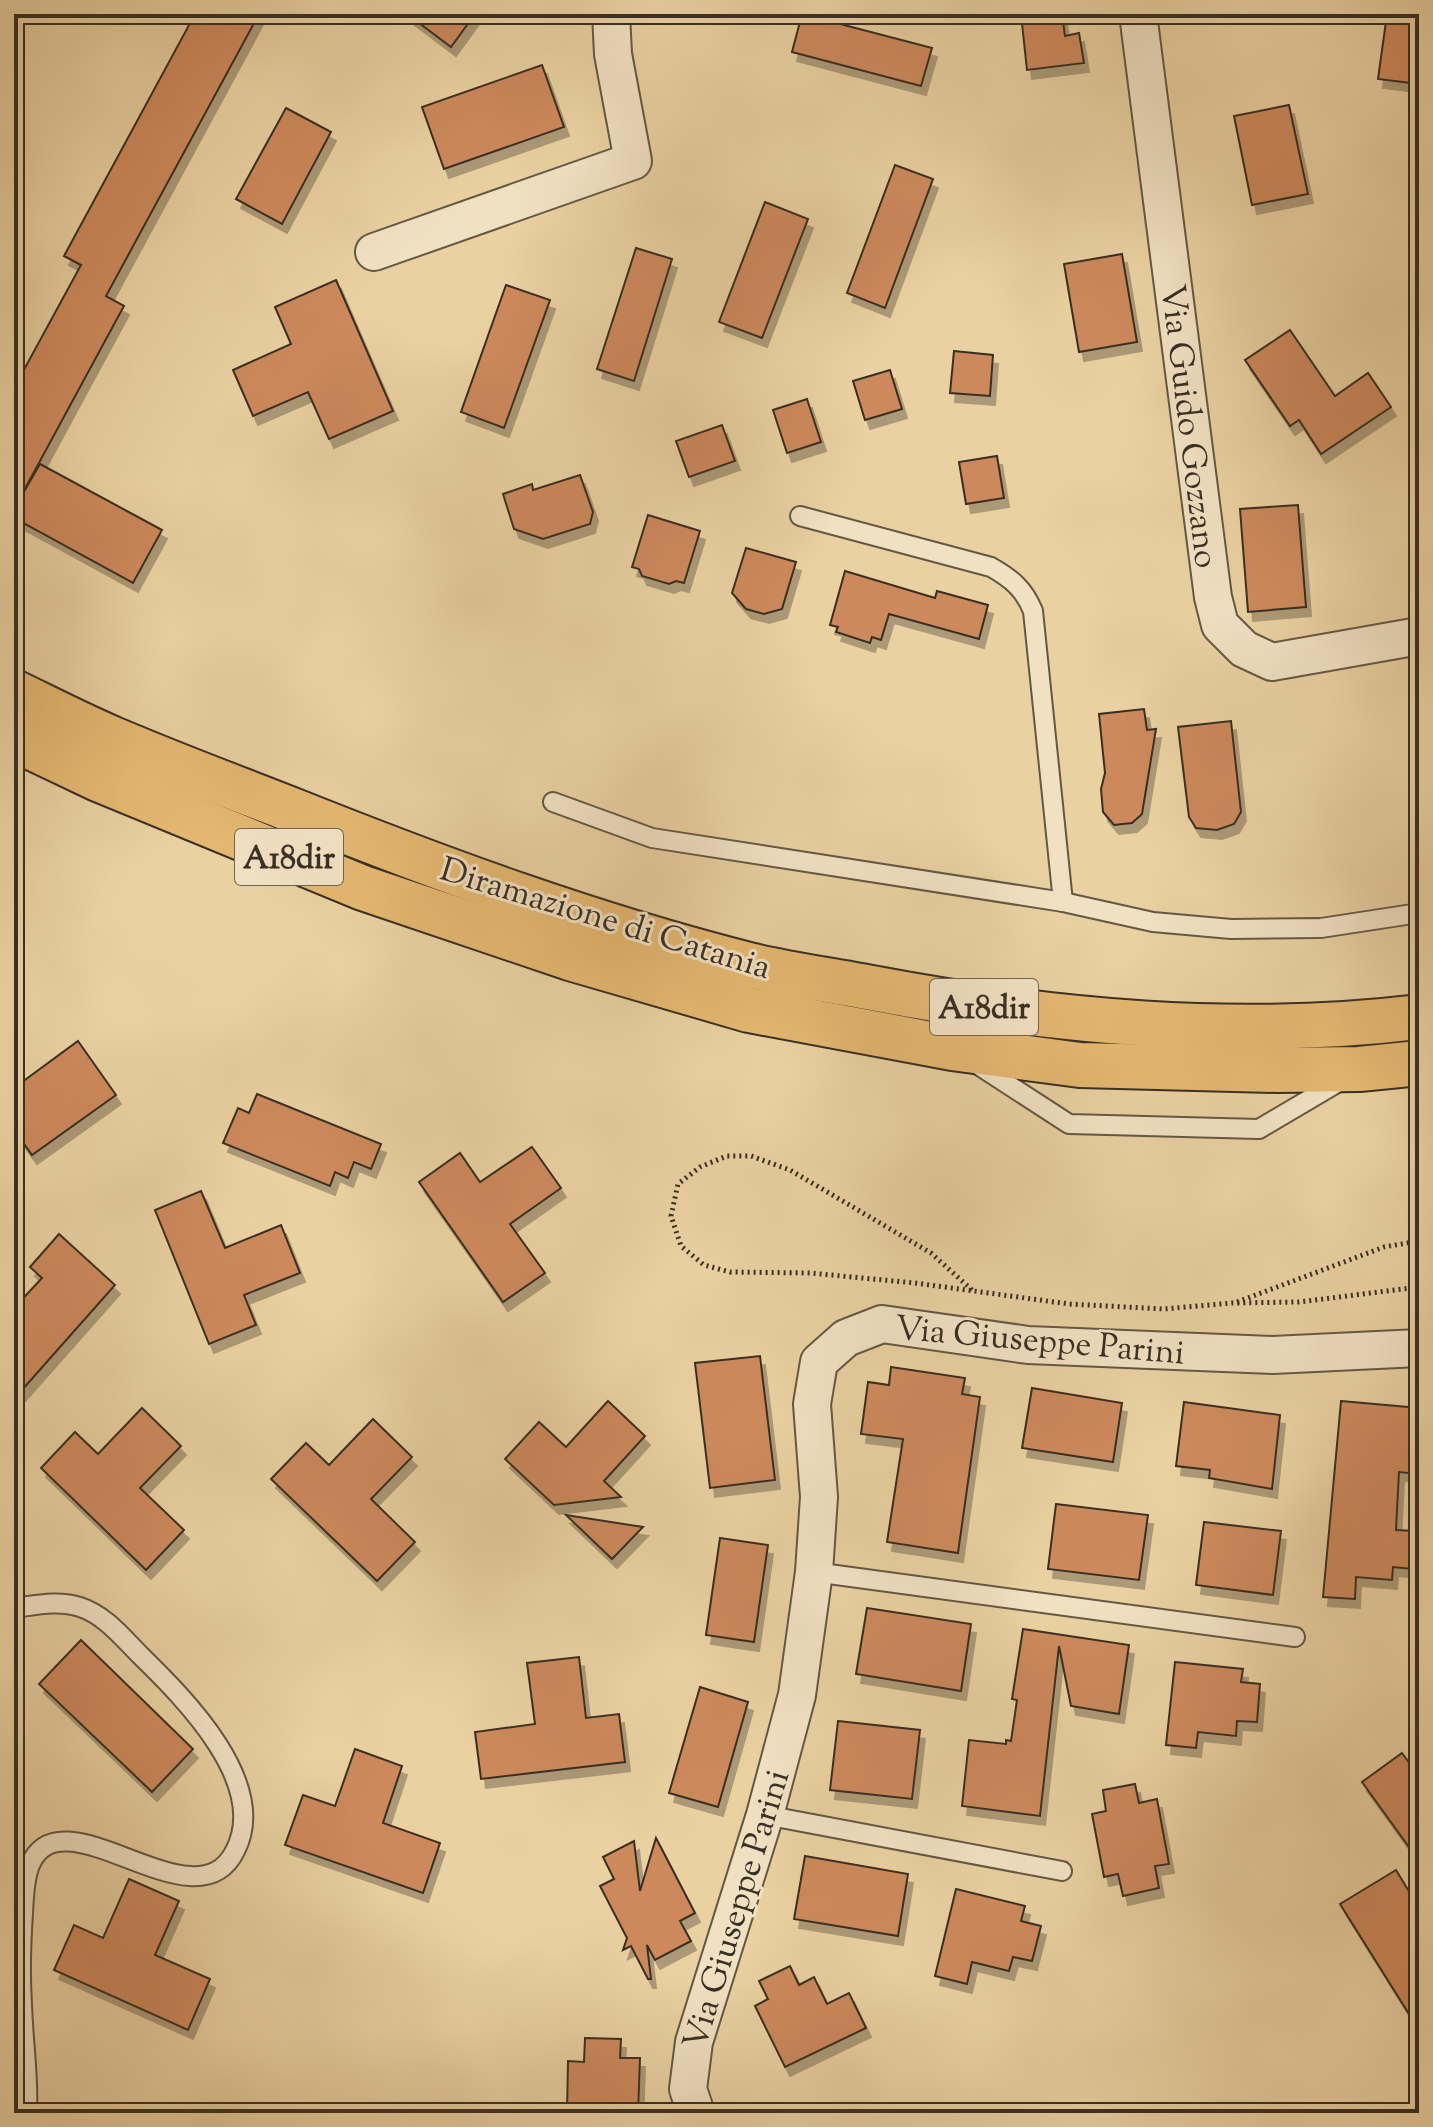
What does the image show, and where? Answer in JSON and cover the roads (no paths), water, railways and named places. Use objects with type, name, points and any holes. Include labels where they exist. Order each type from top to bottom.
[{"type":"highway","name":"Diramazione di Catania","points":[[14,692],[112,738],[380,845],[604,923],[751,965],[955,1003],[1108,1021],[1177,1026],[1270,1027],[1350,1025],[1419,1017]]},
{"type":"highway","name":"Diramazione di Catania","points":[[14,739],[98,779],[363,888],[570,958],[749,1010],[952,1048],[1080,1065],[1181,1070],[1359,1069],[1419,1063]]},
{"type":"street","points":[[374,252],[633,161],[613,54],[611,14]]},
{"type":"street","name":"Via Guido Gozzano","points":[[1138,14],[1213,597],[1220,625],[1244,649],[1272,662],[1419,636]]},
{"type":"street","name":"Via Giuseppe Parini","points":[[696,2113],[688,2089],[694,2042],[765,1815],[797,1695],[814,1572],[819,1497],[812,1404],[819,1362],[846,1338],[882,1324],[1028,1345],[1273,1355],[1419,1348]]},
{"type":"lane","points":[[800,516],[991,567],[1026,593],[1033,611],[1063,902]]},
{"type":"lane","points":[[553,802],[652,838],[1063,902],[1153,922],[1231,929],[1321,928],[1419,913]]},
{"type":"lane","points":[[952,1048],[1069,1124],[1259,1129],[1359,1069]]},
{"type":"lane","points":[[814,1572],[1295,1637]]},
{"type":"lane","points":[[14,1608],[58,1602],[82,1608],[103,1619],[178,1692],[199,1718],[236,1782],[245,1819],[235,1852],[225,1866],[197,1878],[149,1867],[78,1842],[55,1843],[41,1850],[30,1864],[21,1932],[27,2113]]},
{"type":"lane","points":[[765,1815],[1062,1871]]}]
